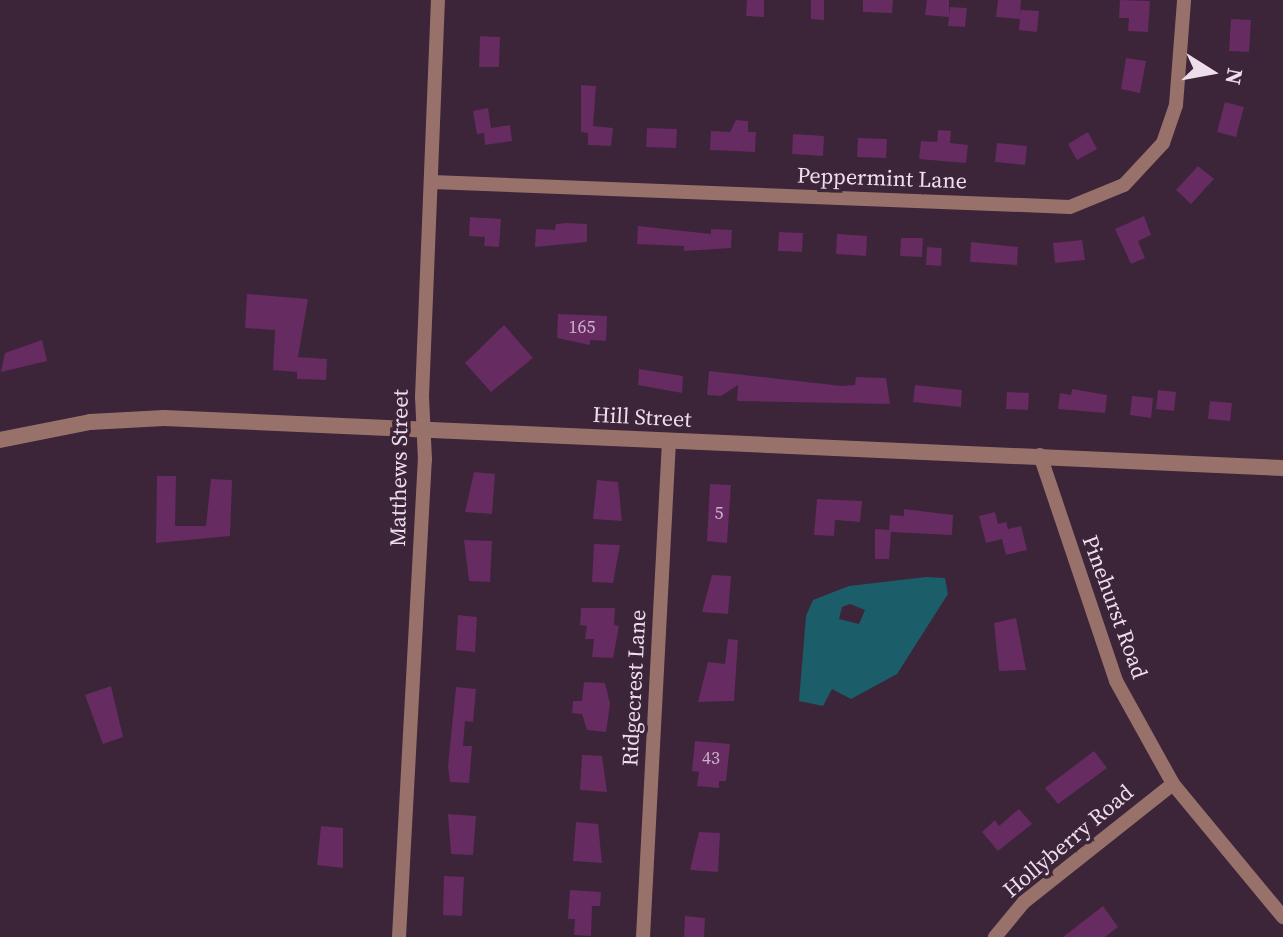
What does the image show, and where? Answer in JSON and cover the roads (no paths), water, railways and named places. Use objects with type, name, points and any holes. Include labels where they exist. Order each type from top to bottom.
[{"type":"street","name":"Matthews Street","points":[[399,937],[423,427],[438,0]]},
{"type":"street","name":"Peppermint Lane","points":[[432,182],[1070,207],[1124,185],[1163,143],[1176,105],[1184,0]]},
{"type":"street","name":"Hill Street","points":[[0,440],[90,422],[164,418],[423,427],[1283,468]]},
{"type":"street","name":"Ridgecrest Lane","points":[[643,937],[669,441]]},
{"type":"street","name":"Pinehurst Road","points":[[1040,455],[1110,669],[1173,784],[1283,917]]},
{"type":"street","name":"Hollyberry Road","points":[[995,937],[1048,881],[1173,784]]},
{"type":"water","points":[[926,577],[945,578],[948,594],[897,674],[851,699],[832,689],[823,706],[799,701],[806,616],[813,600],[849,586]],"holes":[[[850,604],[865,610],[859,624],[839,619],[842,607]]]}]
